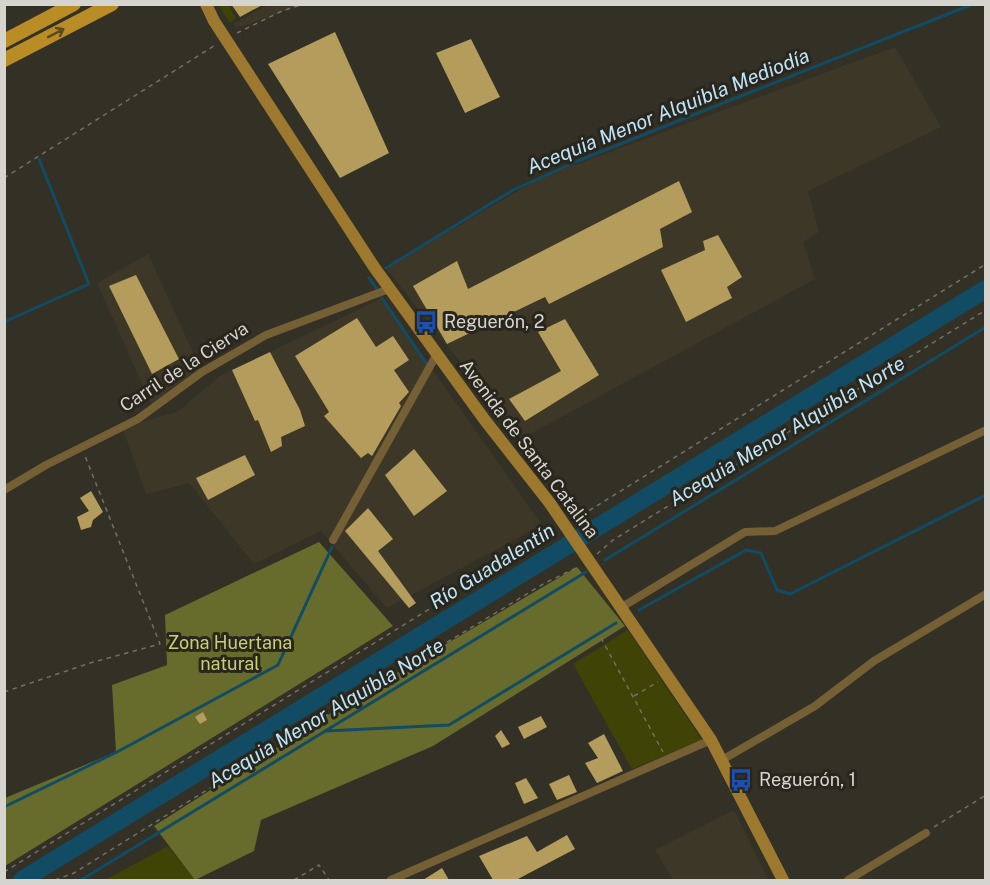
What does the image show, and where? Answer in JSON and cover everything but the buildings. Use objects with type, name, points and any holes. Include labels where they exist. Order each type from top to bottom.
[{"type":"main road","points":[[4,41],[74,4]]},
{"type":"main road","points":[[4,60],[112,4]]},
{"type":"main road","name":"Avenida de Santa Catalina","points":[[196,4],[211,17]]},
{"type":"main road","name":"Avenida de Santa Catalina","points":[[206,4],[211,17],[225,39],[389,289],[566,526],[711,740],[783,880]]},
{"type":"street","name":"Carril de la Cierva","points":[[4,490],[81,447],[138,419],[202,372],[266,335],[389,289]]},
{"type":"street","points":[[333,540],[436,354]]},
{"type":"street","points":[[622,607],[745,532],[775,531],[986,430]]},
{"type":"street","points":[[722,760],[815,706],[874,661],[986,594]]},
{"type":"street","points":[[392,880],[711,740]]},
{"type":"street","points":[[848,880],[926,832]]},
{"type":"path","points":[[4,178],[225,39],[282,11],[304,4]]},
{"type":"path","points":[[4,872],[986,264]]},
{"type":"path","points":[[55,880],[74,873],[986,310]]},
{"type":"path","points":[[4,693],[90,663],[160,644],[81,447]]},
{"type":"path","points":[[601,638],[666,758]]},
{"type":"path","points":[[633,697],[668,675]]},
{"type":"path","points":[[926,832],[986,795]]},
{"type":"path","points":[[294,880],[319,865],[329,880]]},
{"type":"shaded area","points":[[218,5],[228,5],[236,18],[230,23]]},
{"type":"shaded area","points":[[268,5],[301,5],[237,28],[233,24]]},
{"type":"shaded area","points":[[895,47],[941,127],[808,191],[819,232],[803,242],[815,279],[521,439],[386,268],[542,177]]},
{"type":"shaded area","points":[[148,254],[202,372],[153,408],[97,283]]},
{"type":"shaded area","points":[[382,298],[542,525],[387,608],[321,531],[254,564],[189,483],[146,494],[122,427],[177,412],[220,376]]},
{"type":"shaded area","points":[[628,630],[702,740],[632,769],[573,664]]},
{"type":"shaded area","points":[[734,810],[768,880],[673,880],[655,850]]},
{"type":"shaded area","points":[[168,846],[195,880],[105,880]]},
{"type":"green space","name":"Zona Huertana natural","points":[[319,542],[393,626],[5,866],[5,798],[116,752],[112,685],[167,665],[165,615]]},
{"type":"green space","points":[[577,567],[625,626],[433,746],[261,820],[254,851],[195,880],[154,826],[361,694]]},
{"type":"waterway","name":"Acequia Menor Alquibla Mediodía","points":[[386,268],[513,190],[580,160],[973,4]]},
{"type":"waterway","points":[[4,322],[89,284],[39,159]]},
{"type":"waterway","name":"Acequia Menor Alquibla Mediodía","points":[[369,278],[377,289]]},
{"type":"waterway","name":"Río Guadalentín","points":[[22,880],[986,289]]},
{"type":"waterway","name":"Acequia Menor Alquibla Mediodía","points":[[382,298],[428,366]]},
{"type":"waterway","name":"Acequia Menor Alquibla Norte","points":[[605,560],[986,327]]},
{"type":"waterway","points":[[639,610],[746,550],[761,553],[777,590],[790,594],[986,495]]},
{"type":"waterway","name":"Acequia Menor Alquibla Mediodía","points":[[4,807],[117,752],[278,665],[332,547]]},
{"type":"waterway","name":"Acequia Menor Alquibla Norte","points":[[81,880],[586,572]]},
{"type":"waterway","points":[[326,731],[449,725],[616,623]]},
{"type":"place","name":"Reguerón, 2","points":[[426,322]]},
{"type":"place","name":"Reguerón, 1","points":[[741,780]]}]
